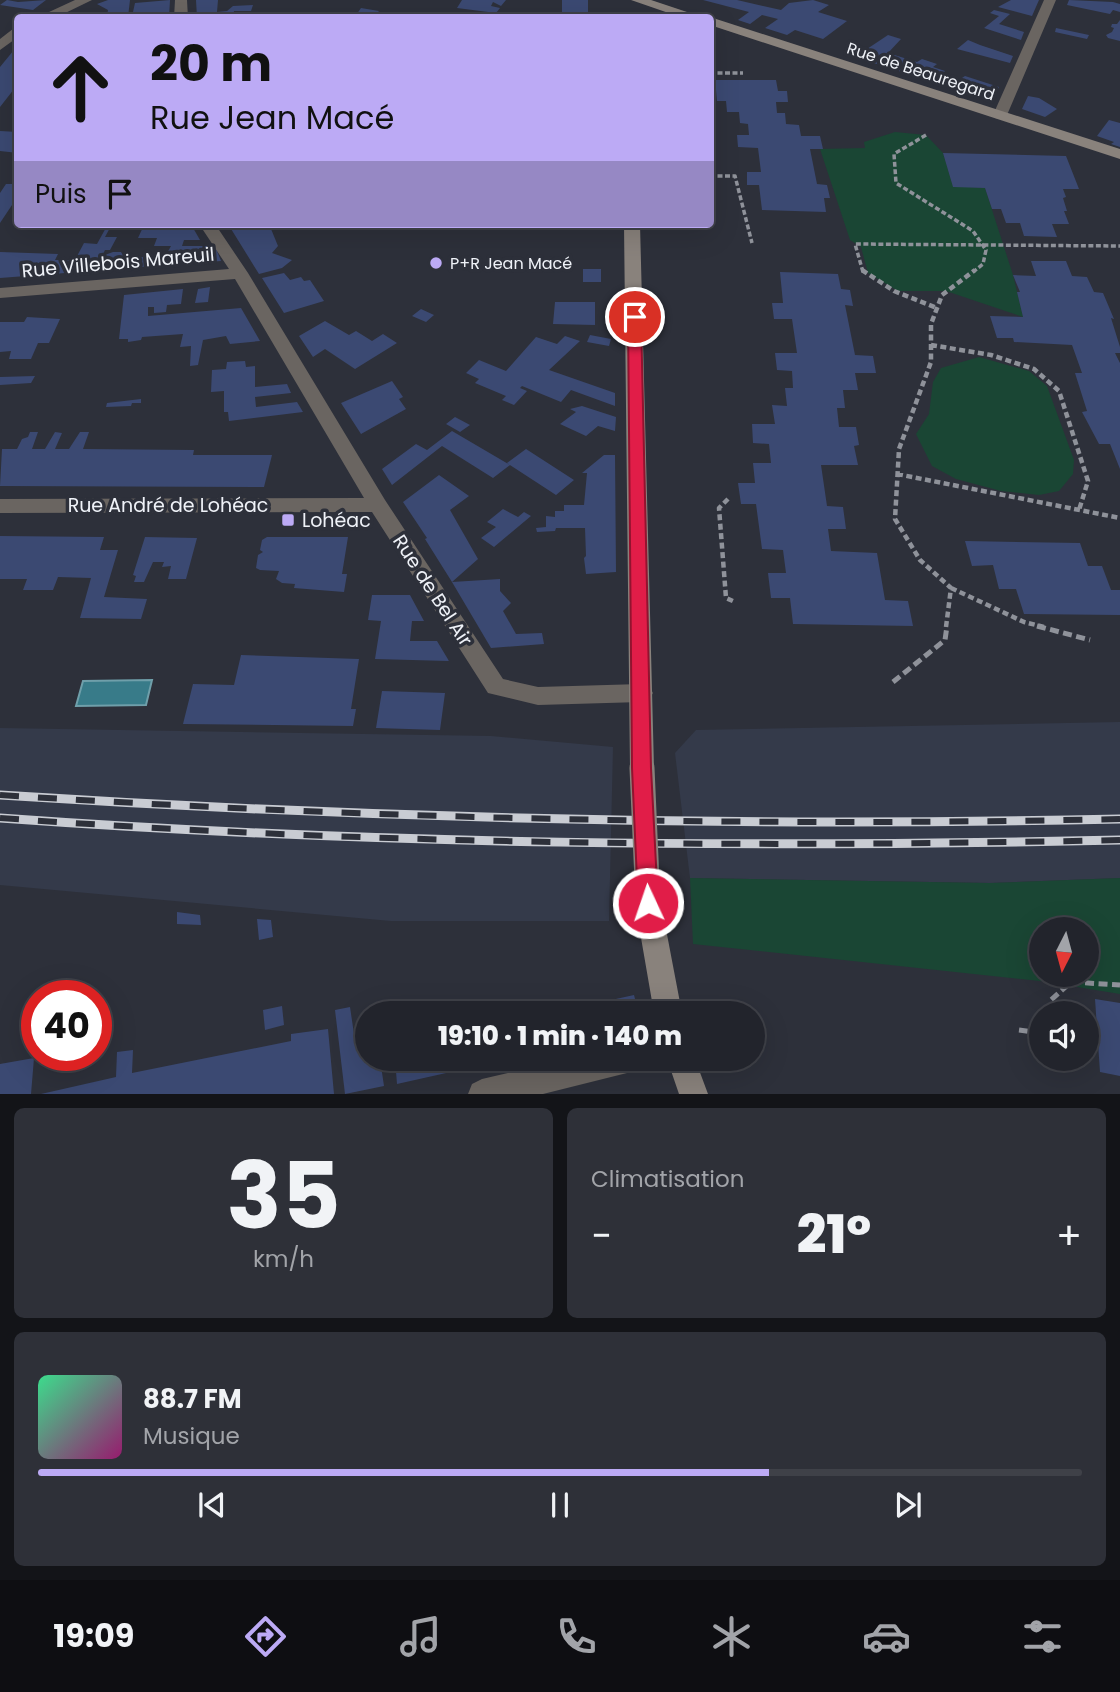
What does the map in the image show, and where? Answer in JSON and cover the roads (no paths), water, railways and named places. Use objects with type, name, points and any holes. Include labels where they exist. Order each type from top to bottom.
[{"type":"street","points":[[52,14],[86,0]]},
{"type":"street","points":[[1000,115],[1050,0]]},
{"type":"street","points":[[640,2],[684,14]]},
{"type":"street","name":"Rue de Beauregard","points":[[714,22],[1120,154]]},
{"type":"street","points":[[0,46],[14,33]]},
{"type":"street","name":"Rue de Bel Air","points":[[210,228],[240,273],[378,505],[496,687],[538,696],[641,693]]},
{"type":"street","points":[[632,228],[642,768],[648,903],[666,1001]]},
{"type":"street","name":"Rue Villebois Mareuil","points":[[0,293],[240,273]]},
{"type":"street","name":"Rue André de Lohéac","points":[[0,506],[378,505]]},
{"type":"street","points":[[482,1094],[577,1071]]},
{"type":"street","points":[[685,1071],[694,1094]]},
{"type":"water","points":[[152,680],[146,705],[76,706],[83,681]]},
{"type":"railway","points":[[0,795],[280,810],[560,819],[840,822],[1120,819]]},
{"type":"railway","points":[[0,818],[280,834],[560,842],[840,844],[1120,840]]},
{"type":"place","name":"P+R Jean Macé","points":[[436,263]]},
{"type":"place","name":"Lohéac","points":[[288,520]]}]
